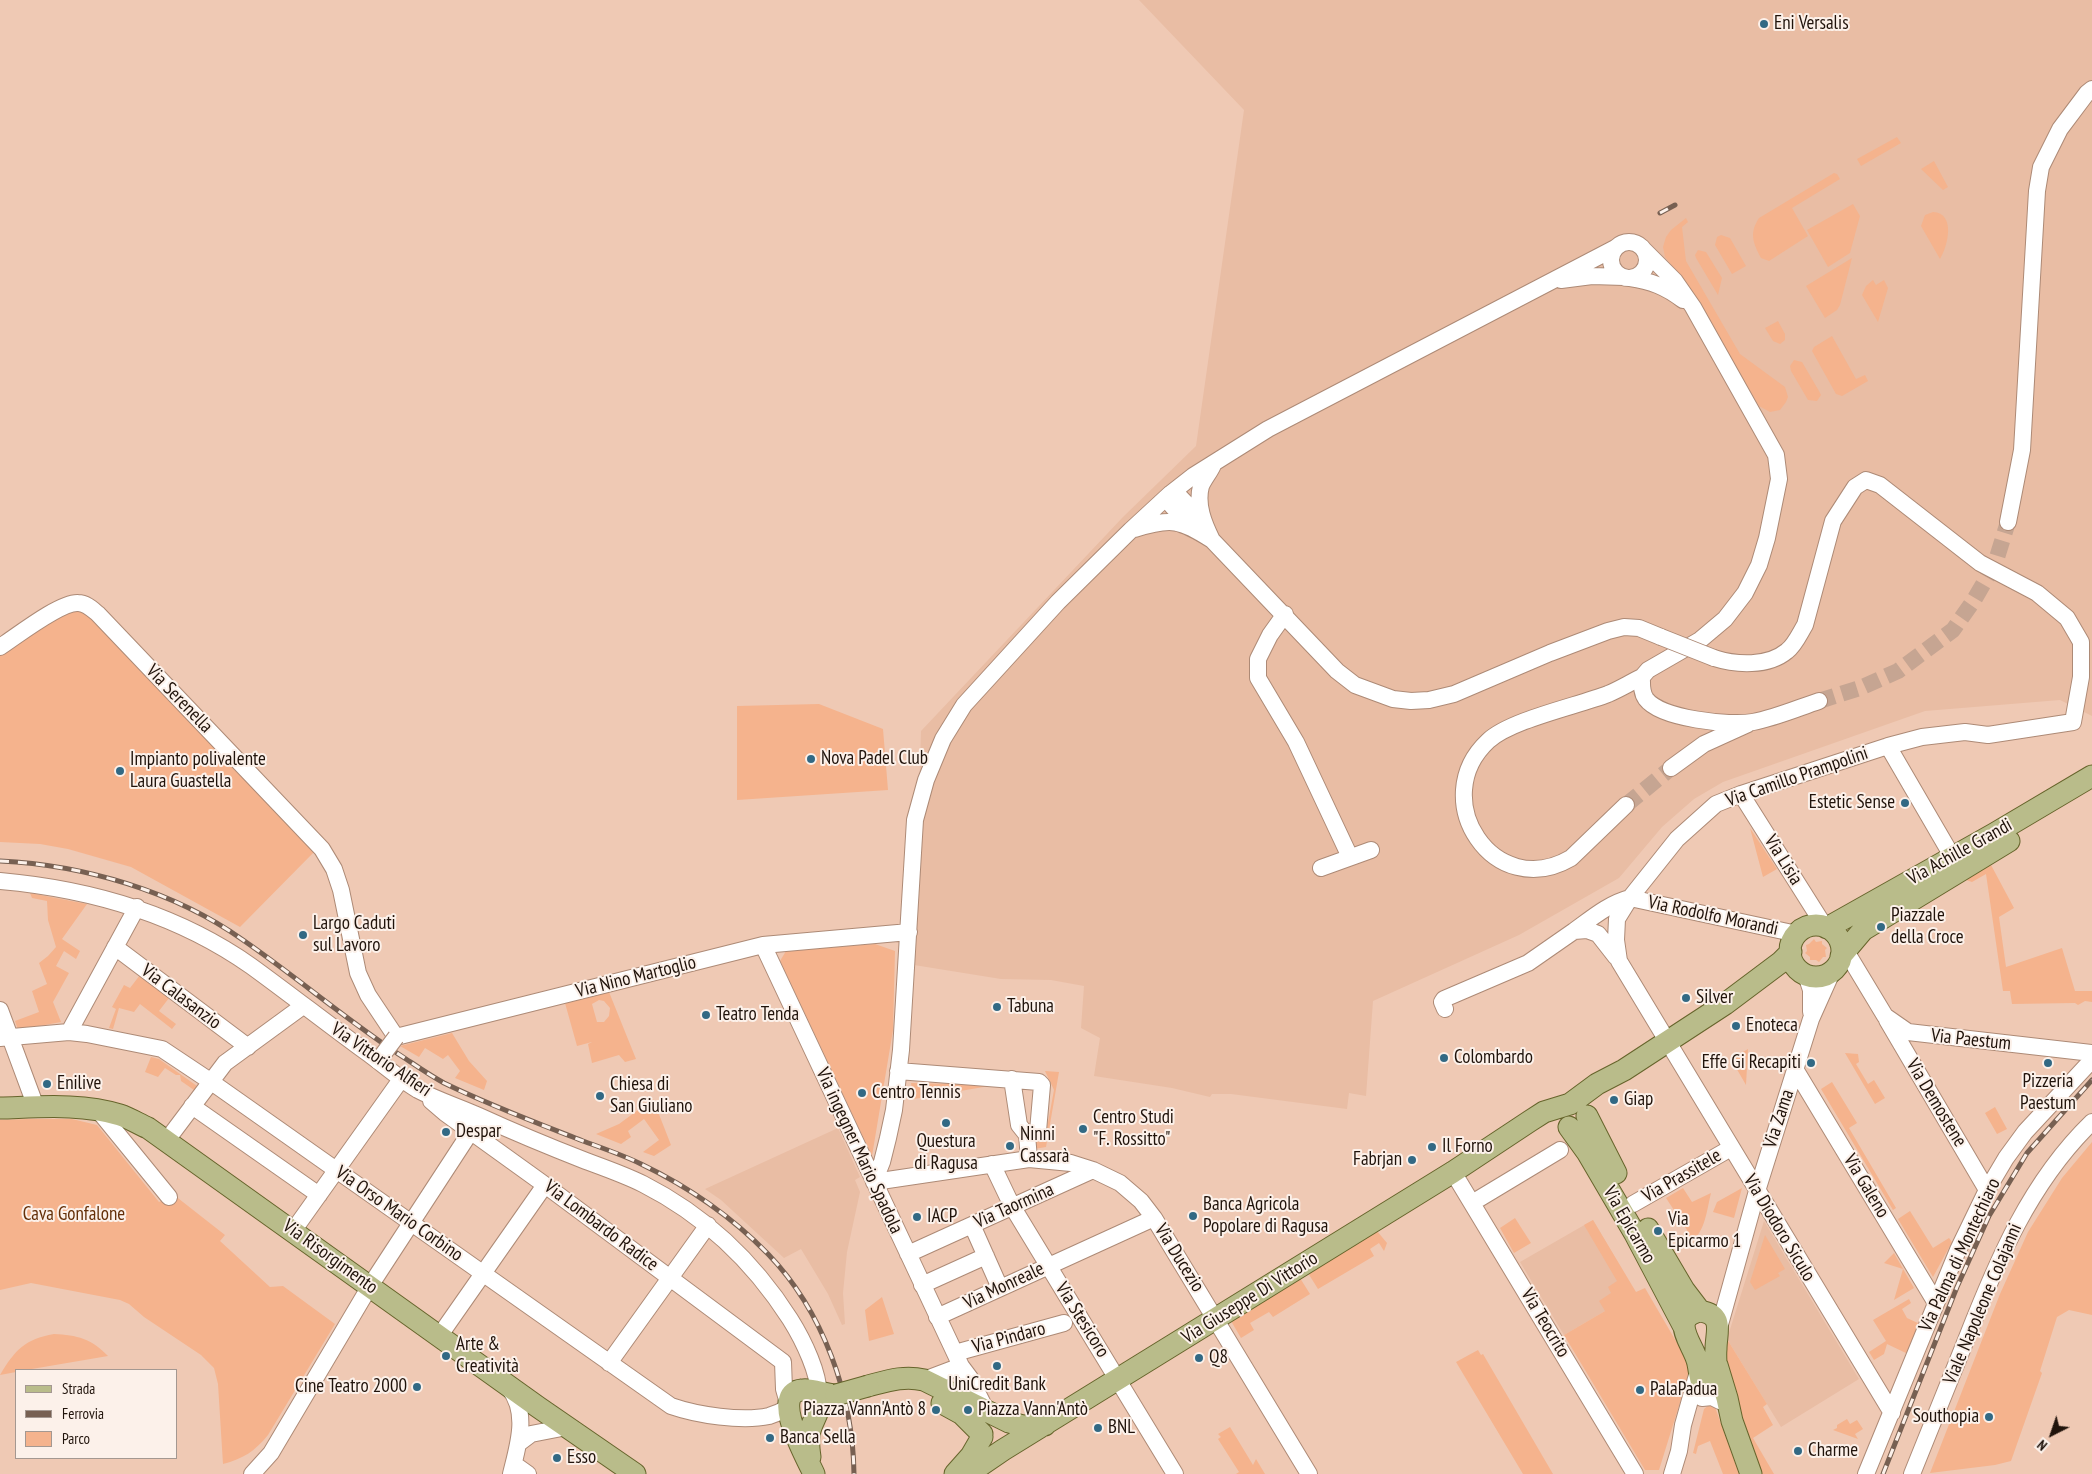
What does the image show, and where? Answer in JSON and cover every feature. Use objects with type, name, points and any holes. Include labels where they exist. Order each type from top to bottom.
[{"type":"main road","name":"Via Achille Grandi","points":[[1835,950],[1952,856],[1994,834],[2092,776]]},
{"type":"main road","name":"Via Achille Grandi","points":[[1835,950],[1863,930],[2092,792]]},
{"type":"main road","points":[[1575,1115],[1598,1097],[1624,1070],[1725,1004],[1782,962],[1794,943],[1810,926],[1835,950],[1819,977],[1790,974],[1725,1004]]},
{"type":"main road","points":[[1794,943],[1795,966],[1804,974]]},
{"type":"main road","name":"Via Risorgimento","points":[[0,1108],[36,1107],[98,1110],[121,1115],[148,1128],[504,1382],[530,1412],[567,1427],[635,1474]]},
{"type":"main road","name":"Via Giuseppe Di Vittorio","points":[[968,1474],[1005,1449],[1453,1172],[1544,1112],[1575,1115]]},
{"type":"main road","name":"Via Epicarmo","points":[[1575,1115],[1600,1144],[1684,1290],[1702,1312],[1715,1318],[1719,1328]]},
{"type":"main road","name":"Via Epicarmo","points":[[1575,1115],[1587,1152],[1680,1316],[1684,1333],[1709,1383]]},
{"type":"main road","points":[[1684,1327],[1688,1318],[1702,1312]]},
{"type":"main road","points":[[1719,1328],[1709,1383],[1732,1421]]},
{"type":"main road","points":[[869,1392],[900,1378],[913,1377],[924,1380],[999,1418],[1023,1426],[1045,1425]]},
{"type":"main road","points":[[1709,1383],[1727,1398],[1732,1421],[1751,1474]]},
{"type":"main road","points":[[789,1409],[803,1422],[823,1402],[869,1392],[902,1389],[920,1392],[962,1414],[982,1436],[984,1443],[990,1449],[1005,1449],[1013,1442],[1014,1434],[999,1418]]},
{"type":"main road","points":[[813,1472],[802,1449],[789,1409],[791,1395],[799,1390],[823,1402]]},
{"type":"main road","points":[[813,1472],[809,1436],[823,1402]]},
{"type":"main road","points":[[955,1474],[971,1456],[988,1422],[999,1418]]},
{"type":"street","points":[[2008,522],[2022,450],[2037,191],[2041,167],[2060,129],[2087,92],[2092,89]]},
{"type":"street","points":[[874,1182],[882,1162],[888,1138],[898,1071],[909,932],[915,820],[926,780],[943,739],[964,705],[1058,602],[1132,530],[1170,494],[1215,462],[1268,429],[1541,285],[1628,242],[1644,250],[1675,281],[1693,308],[1776,455],[1780,479],[1759,566],[1745,593],[1725,619],[1700,640],[1655,665],[1642,677],[1610,693],[1514,726],[1494,736],[1478,751],[1471,764],[1464,791],[1466,815],[1470,827],[1482,847],[1509,865],[1532,869],[1560,865],[1570,858],[1626,805]]},
{"type":"street","points":[[1617,247],[1611,258],[1612,264],[1618,274],[1627,278],[1640,275],[1646,266],[1647,260],[1644,250]]},
{"type":"street","points":[[1541,285],[1571,278],[1592,276],[1650,281],[1661,285],[1693,308]]},
{"type":"street","points":[[1197,523],[1201,486],[1215,462]]},
{"type":"street","name":"Via Camillo Prampolini","points":[[1284,614],[1337,671],[1355,685],[1393,699],[1411,701],[1429,700],[1454,694],[1550,653],[1608,631],[1624,627],[1639,628],[1727,662],[1761,662],[1788,651],[1797,639],[1805,624],[1833,521],[1855,487],[1866,480],[1880,485],[1980,563],[2037,593],[2068,618],[2081,642],[2082,678],[2073,722],[1988,735],[1965,732],[1930,736],[1888,746],[1716,804],[1677,839],[1630,898],[1618,919],[1616,940],[1619,961],[1668,1041]]},
{"type":"street","points":[[1170,494],[1180,497],[1197,523],[1212,540],[1284,614],[1270,635],[1258,659],[1258,678],[1296,742],[1350,857]]},
{"type":"street","points":[[1132,530],[1160,521],[1197,523]]},
{"type":"street","name":"Via Serenella","points":[[0,646],[62,606],[80,603],[89,606],[98,614],[322,849],[334,869],[341,890],[358,974],[368,994],[396,1037]]},
{"type":"street","points":[[1642,677],[1642,688],[1646,699],[1669,713],[1704,721],[1752,722]]},
{"type":"street","points":[[1671,768],[1704,744],[1752,722],[1819,701]]},
{"type":"street","points":[[1888,746],[1952,856]]},
{"type":"street","name":"Via Lisia","points":[[1741,794],[1835,950],[1869,990]]},
{"type":"street","points":[[1321,868],[1372,850]]},
{"type":"street","name":"Via Vittorio Alfieri","points":[[0,881],[24,883],[93,896],[137,907],[174,922],[210,941],[250,966],[418,1090],[500,1126],[642,1183],[688,1210],[740,1254],[774,1294],[806,1348],[818,1381],[823,1402]]},
{"type":"street","points":[[1445,1009],[1442,1002],[1444,999],[1528,963],[1603,909],[1630,898]]},
{"type":"street","name":"Via Rodolfo Morandi","points":[[1630,898],[1794,943]]},
{"type":"street","points":[[69,1032],[137,907]]},
{"type":"street","points":[[1574,931],[1587,930],[1598,934],[1619,961]]},
{"type":"street","name":"Via Nino Martoglio","points":[[396,1037],[763,945],[909,932]]},
{"type":"street","name":"Via ingegner Mario Spadola","points":[[763,945],[957,1358],[999,1418]]},
{"type":"street","name":"Via Calasanzio","points":[[115,947],[248,1047]]},
{"type":"street","points":[[1811,1019],[1835,950]]},
{"type":"street","points":[[1804,974],[1811,990],[1811,1019]]},
{"type":"street","name":"Via Paestum","points":[[1869,990],[1885,1016],[1897,1026],[1918,1034],[2091,1053]]},
{"type":"street","points":[[167,1140],[225,1063],[303,1006]]},
{"type":"street","points":[[0,1010],[5,1038],[36,1107]]},
{"type":"street","name":"Via Demostene","points":[[1885,1016],[1987,1190]]},
{"type":"street","name":"Via Zama","points":[[1719,1328],[1757,1191],[1811,1019]]},
{"type":"street","name":"Via Orso Mario Corbino","points":[[5,1038],[69,1032],[162,1049],[671,1406],[684,1411],[740,1418],[760,1418],[789,1409]]},
{"type":"street","points":[[378,1061],[396,1037]]},
{"type":"street","name":"Via Diodoro Siculo","points":[[1668,1041],[1892,1413]]},
{"type":"street","name":"Via Palma di Montechiaro","points":[[1866,1474],[1958,1250],[1987,1190],[2006,1158],[2025,1132],[2091,1053]]},
{"type":"street","name":"Via Galeno","points":[[1795,1069],[1936,1303]]},
{"type":"street","points":[[898,1071],[1039,1082],[1042,1084],[1038,1131],[1027,1135]]},
{"type":"street","points":[[293,1231],[402,1078]]},
{"type":"street","points":[[1012,1079],[1018,1125],[1027,1135],[1029,1159]]},
{"type":"street","name":"Via Lombardo Radice","points":[[418,1090],[445,1113],[545,1184],[783,1362],[784,1389],[789,1409]]},
{"type":"street","points":[[192,1106],[319,1195]]},
{"type":"street","points":[[98,1110],[169,1197]]},
{"type":"street","points":[[252,1474],[271,1453],[370,1286],[480,1117]]},
{"type":"street","name":"Viale Napoleone Colajanni","points":[[1912,1474],[1997,1263],[2022,1214],[2044,1177],[2092,1122]]},
{"type":"street","points":[[490,1145],[485,1139],[485,1134],[492,1126],[500,1126]]},
{"type":"street","name":"Via Prassitele","points":[[1633,1204],[1731,1148]]},
{"type":"street","points":[[1472,1203],[1560,1150]]},
{"type":"street","name":"Via Ducezio","points":[[874,1182],[1029,1159],[1071,1163],[1093,1170],[1131,1192],[1154,1218],[1309,1474]]},
{"type":"street","name":"Via Stesicoro","points":[[992,1164],[1012,1206],[1119,1379],[1175,1474]]},
{"type":"street","name":"Via Taormina","points":[[908,1254],[1093,1170]]},
{"type":"street","name":"Via Teocrito","points":[[1453,1172],[1635,1474]]},
{"type":"street","points":[[440,1335],[545,1184]]},
{"type":"street","name":"Via Monreale","points":[[937,1317],[1154,1218]]},
{"type":"street","points":[[609,1363],[708,1225]]},
{"type":"street","points":[[972,1225],[1000,1288]]},
{"type":"street","points":[[922,1284],[986,1256]]},
{"type":"street","points":[[1702,1312],[1714,1304],[1732,1278]]},
{"type":"street","name":"Via Pindaro","points":[[924,1380],[957,1358],[1064,1323]]},
{"type":"street","points":[[1679,1452],[1683,1425],[1709,1383]]},
{"type":"street","points":[[1672,1474],[1679,1452],[1709,1383]]},
{"type":"street","points":[[528,1474],[512,1469],[525,1439],[540,1416],[530,1412]]},
{"type":"street","points":[[525,1439],[567,1427]]},
{"type":"shaded area","points":[[1139,0],[2092,0],[2092,716],[2060,700],[1925,711],[1723,782],[1694,799],[1662,827],[1619,878],[1519,935],[1373,1001],[1366,1096],[1349,1093],[1347,1109],[1231,1094],[1212,1094],[1210,1097],[1172,1088],[1094,1076],[1100,1038],[1081,1028],[1084,986],[1051,980],[1001,979],[914,965],[921,731],[1123,517],[1196,446],[1244,110]]},
{"type":"shaded area","points":[[838,1128],[860,1177],[855,1180],[860,1192],[847,1252],[843,1293],[845,1324],[842,1325],[828,1294],[801,1249],[784,1258],[721,1200],[705,1189]]},
{"type":"shaded area","points":[[1593,1220],[1636,1293],[1564,1335],[1520,1262]]},
{"type":"shaded area","points":[[1764,1221],[1859,1379],[1781,1427],[1727,1339]]},
{"type":"green space","points":[[1897,137],[1901,143],[1861,166],[1857,159]]},
{"type":"green space","points":[[1934,161],[1948,187],[1943,190],[1921,169]]},
{"type":"green space","points":[[1834,173],[1840,179],[1792,208],[1808,236],[1769,261],[1761,258],[1753,238],[1754,228],[1759,218]]},
{"type":"green space","points":[[1853,204],[1860,216],[1850,253],[1828,267],[1807,230]]},
{"type":"green space","points":[[1933,212],[1945,218],[1947,224],[1946,246],[1940,259],[1921,226],[1925,215]]},
{"type":"green space","points":[[1686,218],[1688,222],[1682,227],[1686,261],[1740,354],[1785,387],[1788,397],[1780,410],[1770,412],[1759,406],[1690,288],[1665,257],[1663,247],[1666,237],[1671,230]]},
{"type":"green space","points":[[1721,235],[1730,238],[1746,266],[1732,274],[1715,245],[1717,237]]},
{"type":"green space","points":[[1698,250],[1706,252],[1722,278],[1718,295],[1696,258],[1695,255]]},
{"type":"green space","points":[[1852,258],[1840,305],[1837,310],[1825,318],[1806,286]]},
{"type":"green space","points":[[1873,280],[1876,285],[1884,280],[1888,288],[1878,322],[1862,295],[1866,286]]},
{"type":"green space","points":[[1778,321],[1785,334],[1785,340],[1780,344],[1773,341],[1765,328]]},
{"type":"green space","points":[[1832,336],[1856,379],[1865,375],[1868,381],[1842,396],[1836,394],[1812,351],[1814,347]]},
{"type":"green space","points":[[1794,360],[1802,362],[1819,391],[1821,395],[1817,401],[1808,400],[1791,371],[1790,366]]},
{"type":"green space","name":"Impianto polivalente Laura Guastella","points":[[70,611],[84,611],[168,694],[167,700],[174,701],[316,850],[240,927],[131,867],[68,849],[40,844],[0,842],[0,653]]},
{"type":"green space","name":"Nova Padel Club","points":[[819,704],[883,729],[888,790],[737,800],[737,706]]},
{"type":"green space","points":[[1750,828],[1777,869],[1763,877]]},
{"type":"green space","points":[[1991,865],[2014,908],[1999,917],[2006,967],[2062,948],[2075,991],[2092,991],[2092,1002],[2085,1001],[2078,1005],[2075,1003],[2012,1004],[2010,991],[2003,991],[1986,874],[1972,882],[1966,880]]},
{"type":"green space","points":[[30,893],[87,904],[62,939],[80,951],[76,959],[64,951],[56,966],[69,973],[53,1002],[61,1022],[18,1030],[15,1021],[39,1012],[32,991],[47,984],[39,963],[56,947],[48,920],[47,901],[32,898]]},
{"type":"green space","points":[[1814,939],[1816,942],[1822,941],[1822,944],[1827,948],[1825,950],[1826,957],[1823,957],[1819,962],[1810,960],[1810,957],[1805,953],[1807,951],[1806,945]]},
{"type":"green space","name":"Centro Tennis","points":[[875,944],[895,951],[893,1030],[872,1156],[780,961],[786,951]]},
{"type":"green space","points":[[140,975],[169,998],[159,1011],[176,1024],[172,1029],[140,1004],[134,1012],[119,1008],[113,1029],[109,1028],[116,1009],[112,1007],[124,985],[130,988]]},
{"type":"green space","points":[[609,992],[636,1059],[625,1062],[619,1055],[592,1063],[588,1044],[592,1042],[577,1046],[565,1003]],"holes":[[[599,1000],[604,1001],[610,1008],[609,1016],[604,1022],[597,1022],[592,1004]]]},
{"type":"green space","points":[[452,1033],[469,1061],[487,1081],[484,1090],[455,1078],[460,1071],[448,1055],[443,1059],[425,1048],[419,1057],[400,1046]]},
{"type":"green space","points":[[1748,1049],[1746,1085],[1731,1059]]},
{"type":"green space","points":[[1845,1053],[1858,1054],[1859,1062],[1856,1064],[1868,1084],[1874,1080],[1885,1098],[1875,1104]]},
{"type":"green space","points":[[151,1057],[159,1059],[197,1086],[194,1090],[181,1081],[180,1075],[176,1075],[165,1068],[158,1077],[145,1072]]},
{"type":"green space","points":[[1045,1071],[1059,1072],[1046,1147],[1034,1149],[1034,1140],[1046,1133],[1054,1090]]},
{"type":"green space","points":[[1832,1082],[1857,1123],[1849,1128],[1896,1208],[1893,1210],[1821,1089]]},
{"type":"green space","points":[[911,1083],[995,1085],[914,1099]]},
{"type":"green space","points":[[653,1099],[671,1145],[654,1156],[643,1152],[659,1140],[644,1119],[628,1131],[631,1137],[621,1144],[596,1134],[619,1124]]},
{"type":"green space","points":[[1995,1107],[2007,1129],[1997,1134],[1985,1113]]},
{"type":"green space","name":"Cava Gonfalone","points":[[72,1119],[97,1125],[159,1202],[174,1195],[225,1235],[220,1241],[270,1287],[283,1286],[335,1324],[268,1435],[248,1454],[223,1464],[218,1384],[214,1368],[201,1355],[144,1317],[129,1304],[120,1300],[31,1283],[0,1290],[0,1120]]},
{"type":"green space","points":[[2092,1142],[2092,1315],[2069,1310],[2057,1317],[2040,1371],[2042,1373],[2011,1461],[1995,1465],[1930,1473],[2000,1294],[2028,1232],[2062,1178]]},
{"type":"green space","points":[[1683,1188],[1692,1202],[1711,1193],[1702,1227],[1690,1242],[1687,1230],[1666,1198]]},
{"type":"green space","points":[[1742,1188],[1734,1218],[1713,1212],[1717,1202]]},
{"type":"green space","points":[[1910,1211],[1933,1248],[1949,1238],[1952,1242],[1933,1277],[1898,1219]]},
{"type":"green space","points":[[1515,1218],[1531,1243],[1514,1253],[1500,1228]]},
{"type":"green space","name":"PalaPadua","points":[[1593,1220],[1636,1292],[1645,1288],[1691,1367],[1659,1470],[1645,1470],[1564,1335],[1605,1311],[1599,1301],[1611,1293],[1608,1287],[1617,1281],[1584,1225]]},
{"type":"green space","points":[[1377,1231],[1387,1243],[1384,1251],[1379,1243],[1370,1249],[1374,1256],[1318,1289],[1308,1273]]},
{"type":"green space","points":[[1765,1235],[1785,1269],[1778,1273],[1780,1276],[1755,1290],[1750,1282]]},
{"type":"green space","points":[[1894,1253],[1914,1288],[1894,1300],[1903,1269],[1884,1263]]},
{"type":"green space","points":[[1300,1278],[1310,1294],[1273,1317],[1269,1312],[1250,1323],[1254,1330],[1241,1338],[1231,1321]]},
{"type":"green space","points":[[882,1297],[894,1334],[869,1341],[865,1310]]},
{"type":"green space","points":[[1909,1299],[1911,1303],[1902,1309],[1907,1318],[1920,1324],[1908,1354],[1887,1344],[1884,1354],[1874,1360],[1869,1352],[1886,1341],[1873,1320]]},
{"type":"green space","points":[[54,1334],[70,1335],[84,1339],[108,1356],[32,1369],[15,1369],[15,1372],[0,1375],[16,1352],[35,1339]]},
{"type":"green space","points":[[1727,1339],[1767,1404],[1763,1407],[1773,1425],[1753,1438],[1774,1474],[1761,1474],[1725,1362]]},
{"type":"green space","points":[[1478,1350],[1481,1355],[1483,1354],[1553,1474],[1523,1474],[1456,1362]]},
{"type":"green space","points":[[1710,1404],[1715,1407],[1739,1474],[1723,1474],[1710,1441],[1698,1446],[1696,1454],[1693,1453],[1704,1409]]},
{"type":"green space","points":[[1847,1419],[1850,1424],[1857,1420],[1863,1429],[1855,1434],[1858,1439],[1833,1430]]},
{"type":"green space","points":[[1230,1427],[1253,1465],[1256,1459],[1265,1474],[1236,1474],[1239,1472],[1218,1439],[1221,1437],[1218,1434]]},
{"type":"tunnel","points":[[1819,701],[1860,688],[1898,671],[1953,630],[1974,600],[1995,564],[2008,522]]},
{"type":"tunnel","points":[[1626,805],[1671,768]]},
{"type":"railway","points":[[1660,213],[1675,205]]},
{"type":"railway","points":[[0,861],[64,868],[96,875],[158,895],[188,908],[243,940],[364,1030],[439,1080],[513,1114],[634,1161],[676,1182],[709,1203],[768,1254],[804,1301],[819,1328],[841,1385],[848,1414],[854,1474]]},
{"type":"railway","points":[[1883,1474],[1957,1287],[1989,1216],[2027,1153],[2092,1080]]},
{"type":"place","name":"Eni Versalis","points":[[1764,24]]},
{"type":"place","name":"Nova Padel Club","points":[[811,759]]},
{"type":"place","name":"Impianto polivalente Laura Guastella","points":[[120,771]]},
{"type":"place","name":"Estetic Sense","points":[[1905,803]]},
{"type":"place","name":"Piazzale della Croce","points":[[1881,927]]},
{"type":"place","name":"Largo Caduti sul Lavoro","points":[[303,935]]},
{"type":"place","name":"Silver","points":[[1686,998]]},
{"type":"place","name":"Tabuna","points":[[997,1007]]},
{"type":"place","name":"Teatro Tenda","points":[[706,1015]]},
{"type":"place","name":"Enoteca","points":[[1736,1026]]},
{"type":"place","name":"Colombardo","points":[[1444,1058]]},
{"type":"place","name":"Effe Gi Recapiti","points":[[1811,1063]]},
{"type":"place","name":"Pizzeria Paestum","points":[[2048,1063]]},
{"type":"place","name":"Enilive","points":[[47,1084]]},
{"type":"place","name":"Centro Tennis","points":[[862,1093]]},
{"type":"place","name":"Chiesa di San Giuliano","points":[[600,1096]]},
{"type":"place","name":"Giap","points":[[1614,1100]]},
{"type":"place","name":"Questura di Ragusa","points":[[946,1123]]},
{"type":"place","name":"Centro Studi \"F. Rossitto\"","points":[[1083,1129]]},
{"type":"place","name":"Despar","points":[[446,1132]]},
{"type":"place","name":"Ninni Cassarà","points":[[1010,1146]]},
{"type":"place","name":"Il Forno","points":[[1432,1147]]},
{"type":"place","name":"Fabrjan","points":[[1412,1160]]},
{"type":"place","name":"Banca Agricola Popolare di Ragusa","points":[[1193,1216]]},
{"type":"place","name":"IACP","points":[[917,1217]]},
{"type":"place","name":"Via Epicarmo 1","points":[[1658,1231]]},
{"type":"place","name":"Arte & Creatività","points":[[446,1356]]},
{"type":"place","name":"Q8","points":[[1199,1358]]},
{"type":"place","name":"UniCredit Bank","points":[[997,1366]]},
{"type":"place","name":"Cine Teatro 2000","points":[[417,1387]]},
{"type":"place","name":"PalaPadua","points":[[1640,1390]]},
{"type":"place","name":"Piazza Vann'Antò 8","points":[[936,1410]]},
{"type":"place","name":"Piazza Vann'Antò","points":[[968,1410]]},
{"type":"place","name":"Southopia","points":[[1989,1417]]},
{"type":"place","name":"BNL","points":[[1098,1428]]},
{"type":"place","name":"Banca Sella","points":[[770,1438]]},
{"type":"place","name":"Charme","points":[[1798,1451]]},
{"type":"place","name":"Esso","points":[[557,1458]]}]
